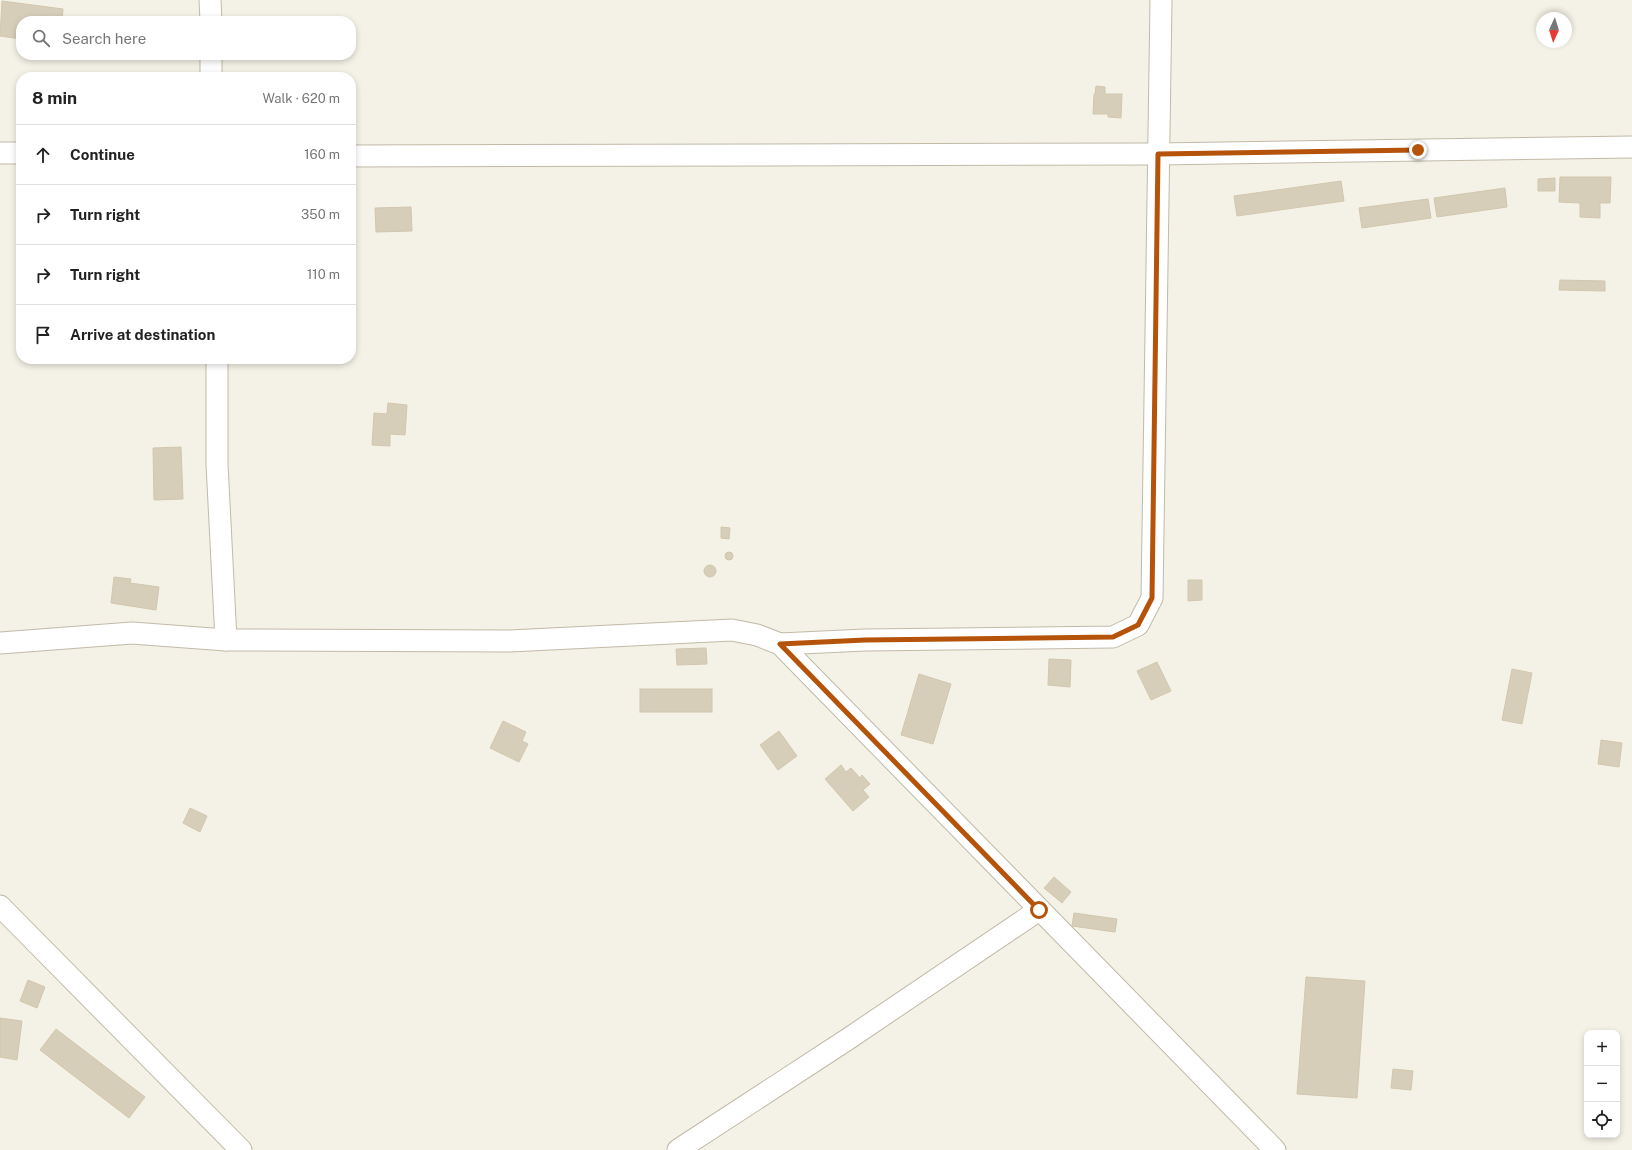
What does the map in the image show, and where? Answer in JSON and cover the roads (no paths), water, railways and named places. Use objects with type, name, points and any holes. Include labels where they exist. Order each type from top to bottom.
[{"type":"street","points":[[210,0],[210,16]]},
{"type":"street","points":[[0,643],[132,633],[226,640],[510,641],[732,630],[757,635],[780,644],[865,640],[1113,637],[1138,625],[1152,598],[1158,154],[1162,0]]},
{"type":"street","points":[[211,60],[211,72]]},
{"type":"street","points":[[356,156],[1158,154],[1632,147]]},
{"type":"street","points":[[0,153],[16,153]]},
{"type":"street","points":[[217,364],[217,464],[226,640]]},
{"type":"street","points":[[780,644],[1275,1150]]},
{"type":"street","points":[[0,906],[241,1150]]},
{"type":"street","points":[[678,1150],[848,1039],[1039,910]]}]
